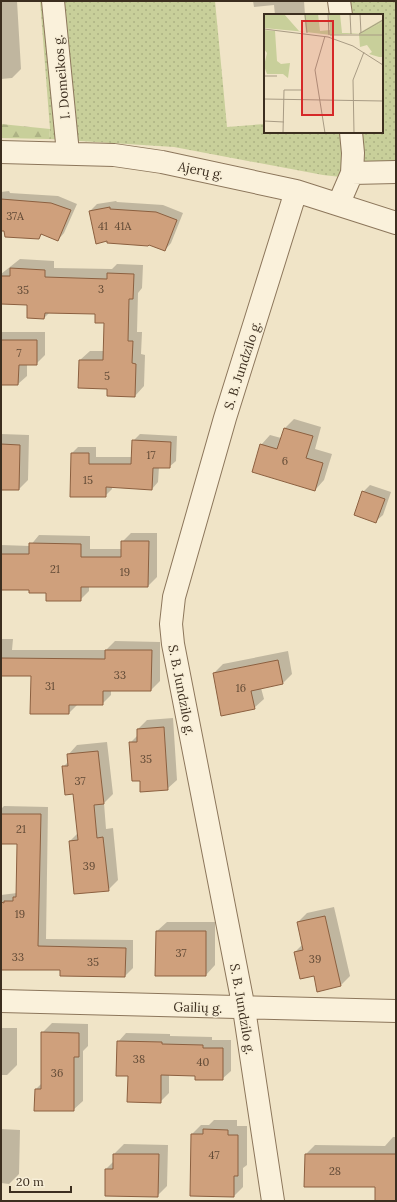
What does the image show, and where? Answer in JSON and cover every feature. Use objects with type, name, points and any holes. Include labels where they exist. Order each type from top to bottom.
[{"type":"street","name":"I. Domeikos g.","points":[[53,1],[68,153]]},
{"type":"street","points":[[339,1],[341,14]]},
{"type":"street","points":[[339,203],[352,173],[353,153],[351,133]]},
{"type":"street","name":"Ajerų g.","points":[[1,152],[114,155],[162,162],[296,191],[339,203],[396,222]]},
{"type":"street","points":[[352,173],[396,172]]},
{"type":"street","name":"S. B. Jundzilo g.","points":[[273,1201],[244,1009],[174,652],[171,624],[174,597],[223,425],[296,191]]},
{"type":"street","name":"Gailių g.","points":[[1,1002],[244,1009],[396,1011]]},
{"type":"green space","points":[[40,1],[215,1],[227,127],[264,124],[264,133],[383,133],[383,14],[350,14],[349,1],[396,1],[396,180],[377,181],[323,175],[174,147],[49,139],[50,129]]},
{"type":"green space","points":[[1,124],[50,129],[49,139],[1,138]]},
{"type":"building","points":[[1,199],[51,203],[71,210],[58,241],[41,234],[39,239],[5,237],[4,231],[1,231]]},
{"type":"building","points":[[110,207],[110,209],[156,212],[177,220],[165,251],[149,245],[107,243],[107,241],[96,244],[89,211]]},
{"type":"building","points":[[10,268],[45,270],[45,277],[107,279],[107,273],[134,274],[133,299],[129,299],[128,341],[133,341],[132,363],[136,364],[135,397],[107,396],[107,389],[78,388],[79,360],[103,360],[104,323],[95,323],[95,314],[45,313],[44,319],[27,318],[27,305],[1,304],[1,276],[10,276]]},
{"type":"building","points":[[1,340],[37,340],[37,365],[19,365],[18,385],[1,385]]},
{"type":"building","points":[[284,428],[313,436],[306,458],[323,463],[315,491],[252,472],[260,444],[277,449]]},
{"type":"building","points":[[132,440],[171,442],[170,468],[153,468],[152,490],[106,487],[106,497],[70,497],[71,453],[89,453],[89,464],[131,464]]},
{"type":"building","points":[[1,444],[20,445],[19,490],[1,490]]},
{"type":"building","points":[[362,491],[385,499],[376,523],[354,515]]},
{"type":"building","points":[[121,541],[149,541],[148,587],[81,587],[81,601],[46,601],[46,593],[29,593],[29,590],[1,590],[1,554],[29,554],[29,543],[81,544],[81,557],[121,557]]},
{"type":"building","points":[[105,650],[152,650],[151,691],[103,691],[103,705],[69,705],[69,714],[30,714],[31,676],[1,676],[1,658],[105,659]]},
{"type":"building","points":[[278,660],[283,684],[251,691],[255,709],[221,716],[213,673]]},
{"type":"building","points":[[164,727],[168,790],[140,792],[140,781],[132,781],[129,742],[137,742],[137,729]]},
{"type":"building","points":[[98,751],[104,804],[94,805],[97,838],[103,837],[109,891],[74,894],[69,841],[78,840],[73,794],[65,795],[62,766],[68,766],[67,754]]},
{"type":"building","points":[[1,814],[41,814],[38,946],[126,948],[125,977],[60,976],[60,970],[1,970],[1,902],[4,903],[4,901],[13,901],[13,897],[16,897],[17,844],[1,844]]},
{"type":"building","points":[[325,916],[341,986],[317,992],[314,976],[300,979],[294,952],[303,950],[297,922]]},
{"type":"building","points":[[156,931],[206,931],[206,976],[155,976]]},
{"type":"building","points":[[41,1032],[79,1033],[79,1057],[74,1057],[74,1111],[34,1111],[35,1089],[41,1089]]},
{"type":"building","points":[[117,1041],[162,1042],[162,1044],[203,1045],[203,1048],[223,1048],[223,1080],[195,1080],[195,1076],[161,1075],[161,1103],[127,1102],[128,1076],[116,1076]]},
{"type":"building","points":[[203,1129],[228,1130],[228,1135],[238,1135],[238,1176],[234,1176],[234,1197],[190,1196],[191,1134],[203,1134]]},
{"type":"building","points":[[113,1154],[159,1154],[158,1197],[105,1196],[105,1169],[113,1169]]},
{"type":"building","points":[[305,1154],[396,1154],[396,1201],[375,1201],[375,1187],[304,1187]]}]
